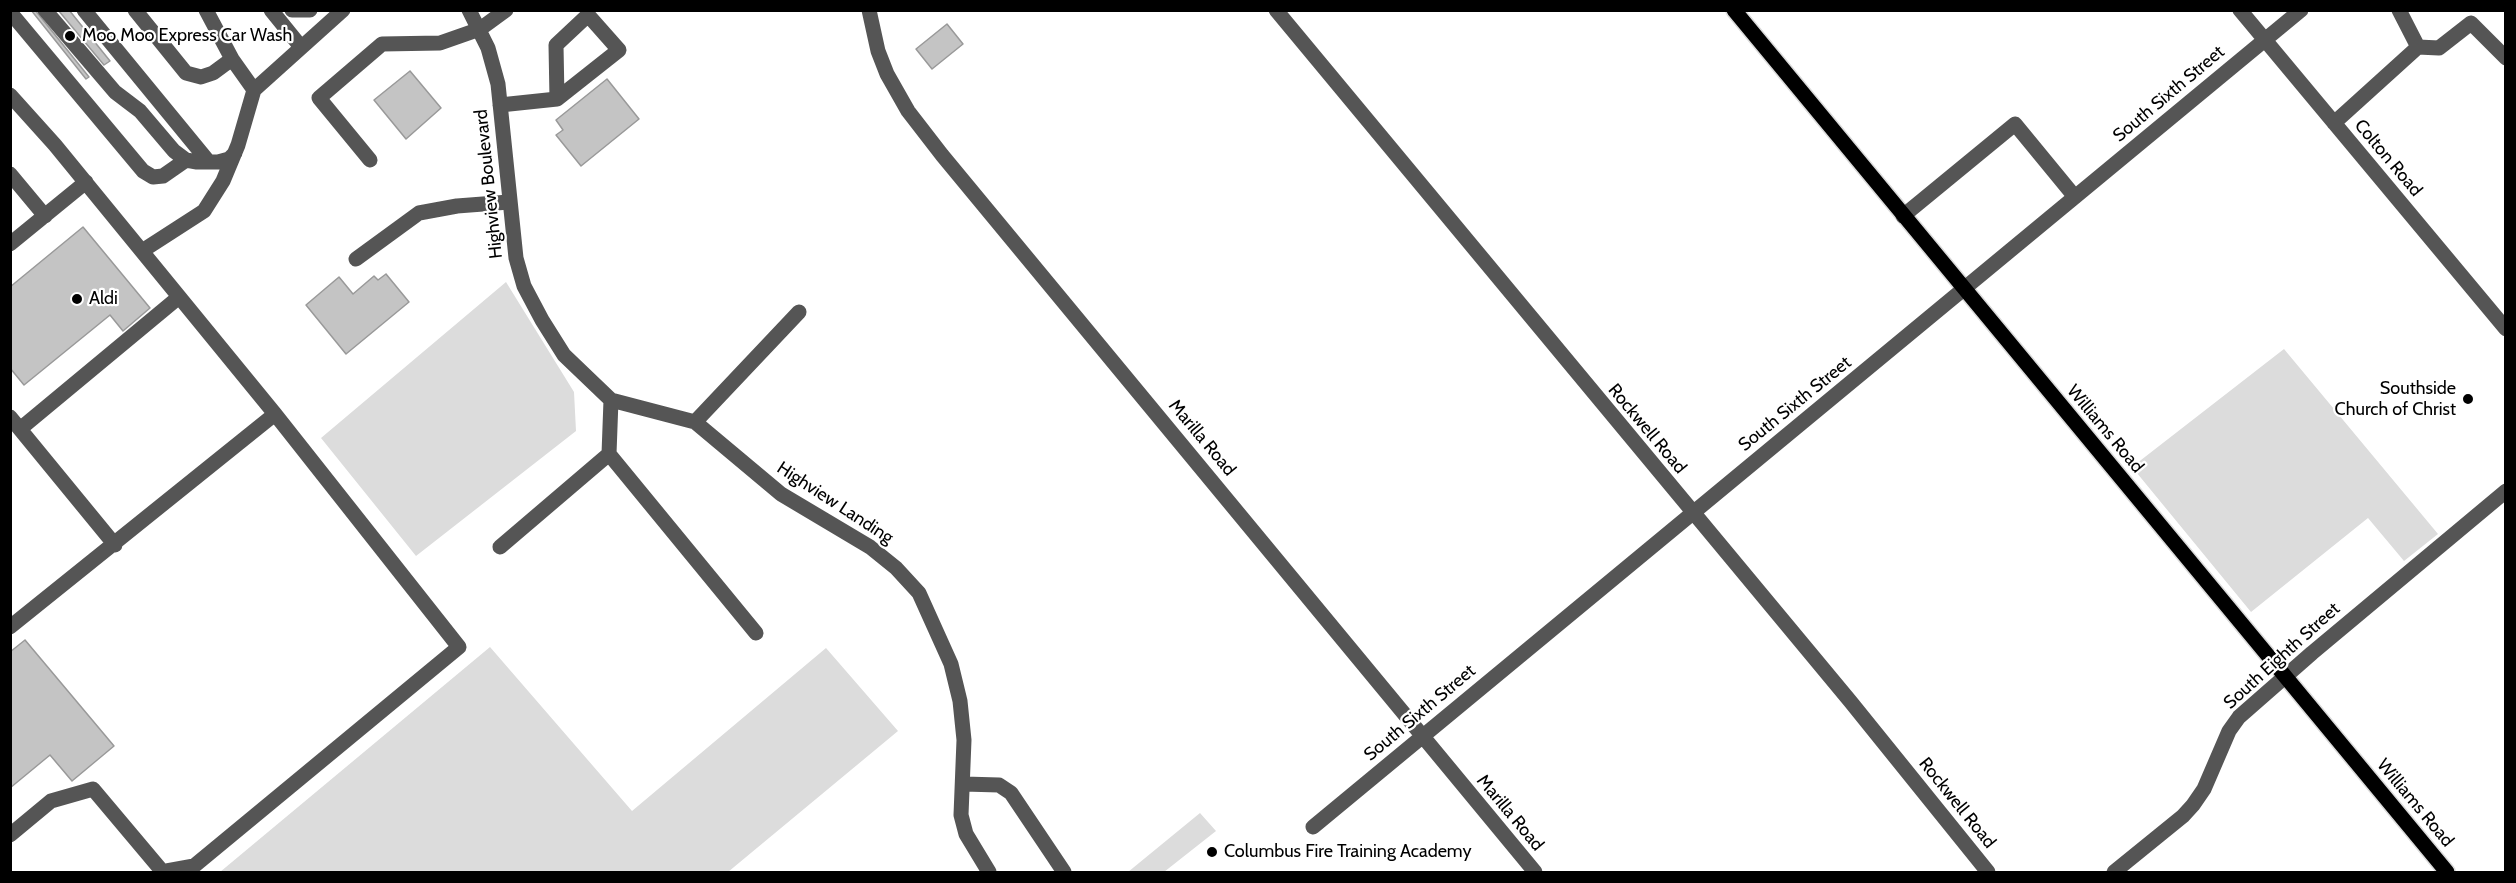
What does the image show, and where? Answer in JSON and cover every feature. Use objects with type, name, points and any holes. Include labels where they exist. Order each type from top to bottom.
[{"type":"main road","name":"Williams Road","points":[[1734,10],[2447,873]]},
{"type":"street","points":[[45,10],[115,92],[140,111],[174,151],[186,160],[218,162],[229,159],[235,153]]},
{"type":"street","points":[[84,10],[208,161]]},
{"type":"street","points":[[135,10],[186,73],[201,77],[213,73],[232,59]]},
{"type":"street","points":[[206,10],[232,59],[254,90]]},
{"type":"street","points":[[271,10],[301,47]]},
{"type":"street","points":[[292,10],[310,10]]},
{"type":"street","points":[[142,251],[204,211],[223,181],[235,153],[254,90],[344,10]]},
{"type":"street","name":"Highview Boulevard","points":[[469,10],[480,29],[493,65],[500,105],[516,258],[524,286],[564,355],[612,400]]},
{"type":"street","points":[[370,160],[319,98],[382,44],[440,43],[480,29],[506,10]]},
{"type":"street","name":"Marilla Road","points":[[869,10],[878,51],[908,111],[1535,873]]},
{"type":"street","name":"Rockwell Road","points":[[1276,10],[1988,873]]},
{"type":"street","name":"Colton Road","points":[[2240,10],[2505,329]]},
{"type":"street","name":"South Sixth Street","points":[[1313,827],[2301,10]]},
{"type":"street","points":[[2399,10],[2418,47]]},
{"type":"street","points":[[10,12],[143,171],[153,177],[163,176],[186,160]]},
{"type":"street","points":[[500,105],[557,99],[619,50],[588,15],[556,45],[557,99]]},
{"type":"street","points":[[2334,123],[2418,47],[2439,48],[2471,23],[2505,58]]},
{"type":"street","points":[[10,95],[86,182],[275,414],[459,646],[194,866],[161,872],[93,789],[51,801],[10,835]]},
{"type":"street","points":[[1903,216],[2015,124],[2075,197]]},
{"type":"street","points":[[10,174],[45,216]]},
{"type":"street","points":[[10,244],[86,182]]},
{"type":"street","points":[[356,260],[419,213],[457,206],[509,202]]},
{"type":"street","points":[[115,545],[15,423],[179,297]]},
{"type":"street","points":[[695,422],[799,312]]},
{"type":"street","points":[[612,400],[609,454],[756,633]]},
{"type":"street","name":"Highview Landing","points":[[612,400],[695,422],[781,494],[870,547],[896,568],[919,593],[951,664],[960,701],[964,784],[961,815],[966,834],[989,873]]},
{"type":"street","points":[[10,627],[115,545],[275,414]]},
{"type":"street","points":[[500,546],[609,454]]},
{"type":"street","name":"South Eighth Street","points":[[2114,873],[2183,816],[2193,805],[2204,789],[2229,731],[2240,717],[2505,491]]},
{"type":"street","points":[[964,784],[999,785],[1011,793],[1064,873]]},
{"type":"shaded area","points":[[506,282],[574,392],[576,431],[416,556],[321,438]]},
{"type":"shaded area","points":[[2284,349],[2438,534],[2404,561],[2368,518],[2251,612],[2132,467]]},
{"type":"shaded area","points":[[490,647],[632,811],[826,648],[898,731],[728,872],[220,872]]},
{"type":"shaded area","points":[[1200,813],[1216,831],[1164,872],[1128,872]]},
{"type":"building","points":[[31,10],[35,10],[89,77],[86,79]]},
{"type":"building","points":[[58,10],[69,10],[110,61],[104,65]]},
{"type":"building","points":[[947,24],[963,44],[932,69],[916,49]]},
{"type":"building","points":[[410,71],[441,108],[406,139],[374,100]]},
{"type":"building","points":[[607,79],[639,119],[581,166],[556,135],[563,130],[556,120]]},
{"type":"building","name":"Aldi","points":[[83,227],[150,308],[123,331],[110,315],[24,385],[10,368],[10,287]]},
{"type":"building","points":[[386,274],[409,302],[346,354],[306,305],[339,277],[353,294],[374,276],[378,280]]},
{"type":"building","points":[[25,640],[114,746],[72,781],[50,755],[10,788],[10,652]]},
{"type":"place","name":"Moo Moo Express Car Wash","points":[[70,36]]},
{"type":"place","name":"Aldi","points":[[77,299]]},
{"type":"place","name":"Southside Church of Christ","points":[[2468,399]]},
{"type":"place","name":"Columbus Fire Training Academy","points":[[1212,852]]}]
